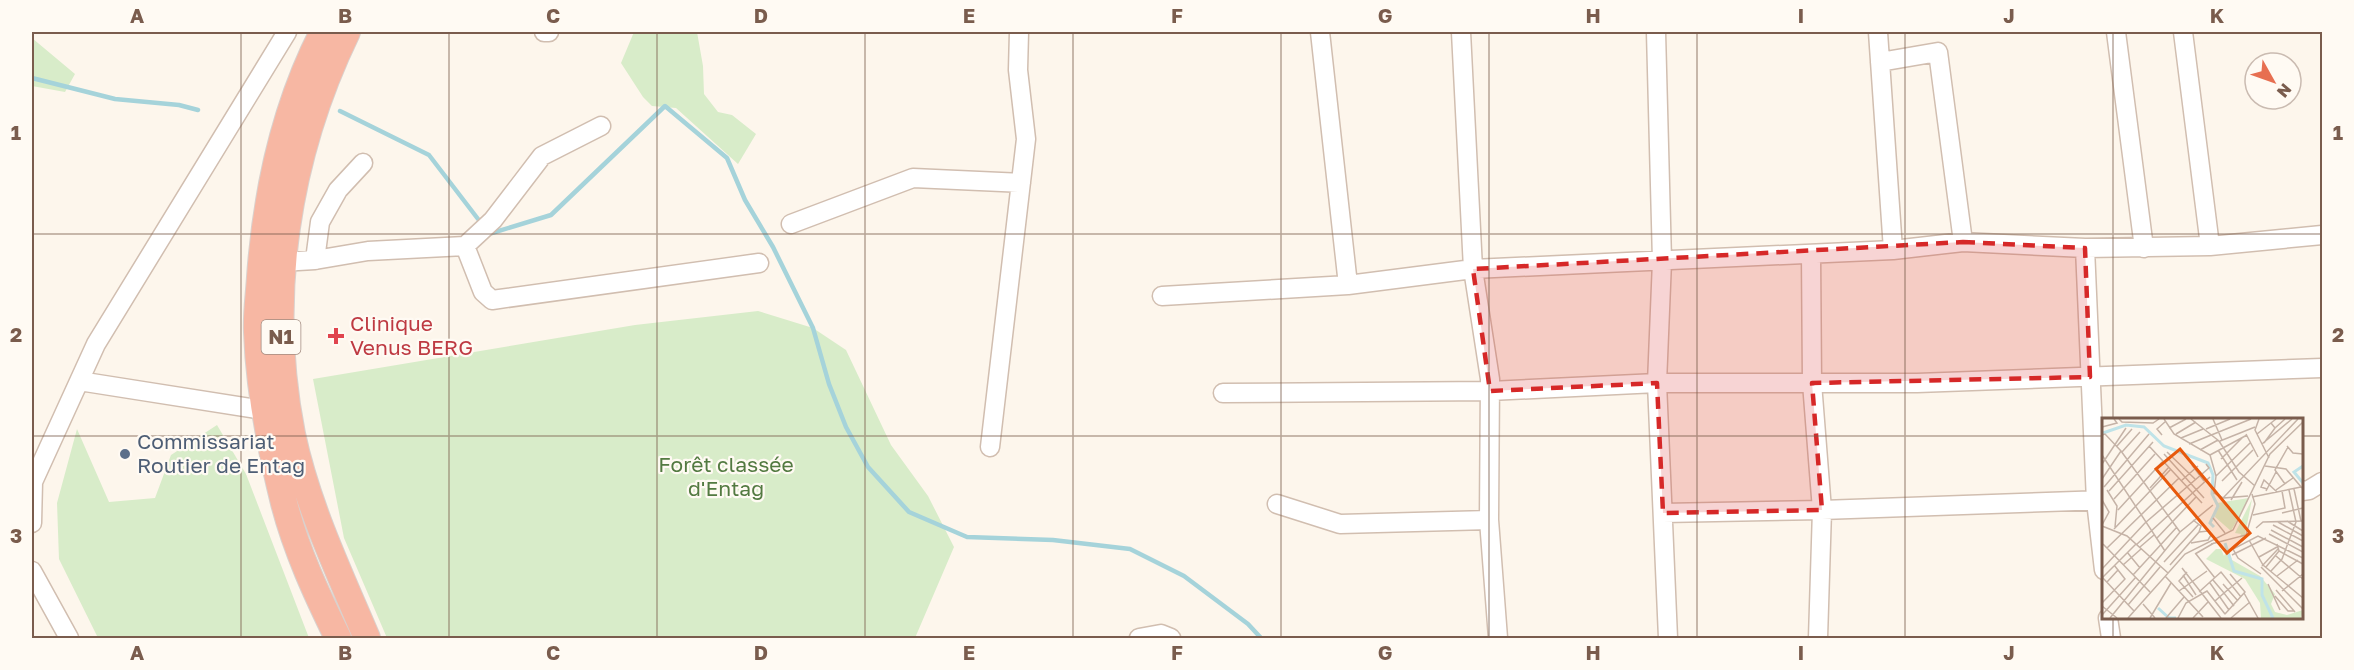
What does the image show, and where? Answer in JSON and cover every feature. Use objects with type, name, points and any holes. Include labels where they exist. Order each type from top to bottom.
[{"type":"highway","name":"N1","points":[[323,32],[308,61],[274,166],[263,238],[257,330],[264,410],[284,505],[315,589],[338,639]]},
{"type":"highway","name":"N1","points":[[347,32],[334,59],[305,137],[288,213],[281,262],[281,345],[292,434],[309,495],[367,639]]},
{"type":"street","points":[[32,523],[33,482],[96,344],[287,32]]},
{"type":"street","points":[[544,32],[549,32]]},
{"type":"street","points":[[990,447],[1026,140],[1018,70],[1019,32]]},
{"type":"street","points":[[1320,32],[1348,285]]},
{"type":"street","points":[[1461,32],[1473,269],[1490,379],[1489,520],[1498,639]]},
{"type":"street","points":[[1656,32],[1662,261],[1657,383],[1668,639]]},
{"type":"street","points":[[1878,32],[1893,250]]},
{"type":"street","points":[[2116,32],[2144,248]]},
{"type":"street","points":[[2183,32],[2210,246]]},
{"type":"street","points":[[1880,62],[1938,52],[1963,242]]},
{"type":"street","points":[[281,262],[315,260],[368,251],[465,246],[493,220],[542,156],[601,126]]},
{"type":"street","points":[[315,260],[320,222],[338,190],[363,163]]},
{"type":"street","points":[[791,224],[913,178],[1021,183]]},
{"type":"street","points":[[1162,296],[1348,285],[1473,269],[1893,250],[1963,242],[2085,249],[2144,248],[2210,246],[2322,235]]},
{"type":"street","points":[[465,246],[483,292],[492,300],[759,263]]},
{"type":"street","points":[[2085,249],[2090,377],[2102,547]]},
{"type":"street","points":[[1811,254],[1812,383],[1822,510],[1818,639]]},
{"type":"street","points":[[1223,393],[1490,391],[1657,383],[1917,383],[2322,368]]},
{"type":"street","points":[[79,381],[264,410]]},
{"type":"street","points":[[2303,491],[2309,490],[2322,482]]},
{"type":"street","points":[[1663,513],[2100,500]]},
{"type":"street","points":[[1277,504],[1340,524],[1489,520]]},
{"type":"street","points":[[32,571],[69,639]]},
{"type":"street","points":[[2109,619],[2111,639]]},
{"type":"street","points":[[1139,639],[1161,633],[1171,639]]},
{"type":"highlighted area","points":[[1963,242],[2085,248],[2090,377],[1812,383],[1822,510],[1663,513],[1657,383],[1490,391],[1473,269]]},
{"type":"green space","points":[[634,32],[697,32],[703,66],[704,94],[718,112],[732,115],[756,134],[738,164],[676,108],[652,106],[643,97],[621,63]]},
{"type":"green space","points":[[32,38],[75,74],[65,92],[32,86]]},
{"type":"green space","name":"Forêt classée d'Entag","points":[[758,311],[813,328],[846,350],[891,445],[928,496],[954,547],[915,638],[387,638],[344,538],[313,379],[635,325]]},
{"type":"green space","points":[[217,425],[246,474],[309,638],[98,638],[59,559],[57,503],[77,429],[109,502],[155,498],[171,455]]},
{"type":"waterway","points":[[32,78],[115,99],[179,105],[198,110]]},
{"type":"waterway","points":[[492,233],[551,215],[665,106],[727,158],[745,200],[773,247],[813,328],[829,384],[846,427],[868,467],[909,512],[967,537],[1053,540],[1130,549],[1184,576],[1248,624],[1261,638]]},
{"type":"waterway","points":[[340,111],[429,155],[478,219]]},
{"type":"place","name":"Clinique Venus BERG","points":[[336,336]]},
{"type":"place","name":"Commissariat Routier de Entag","points":[[125,454]]}]
